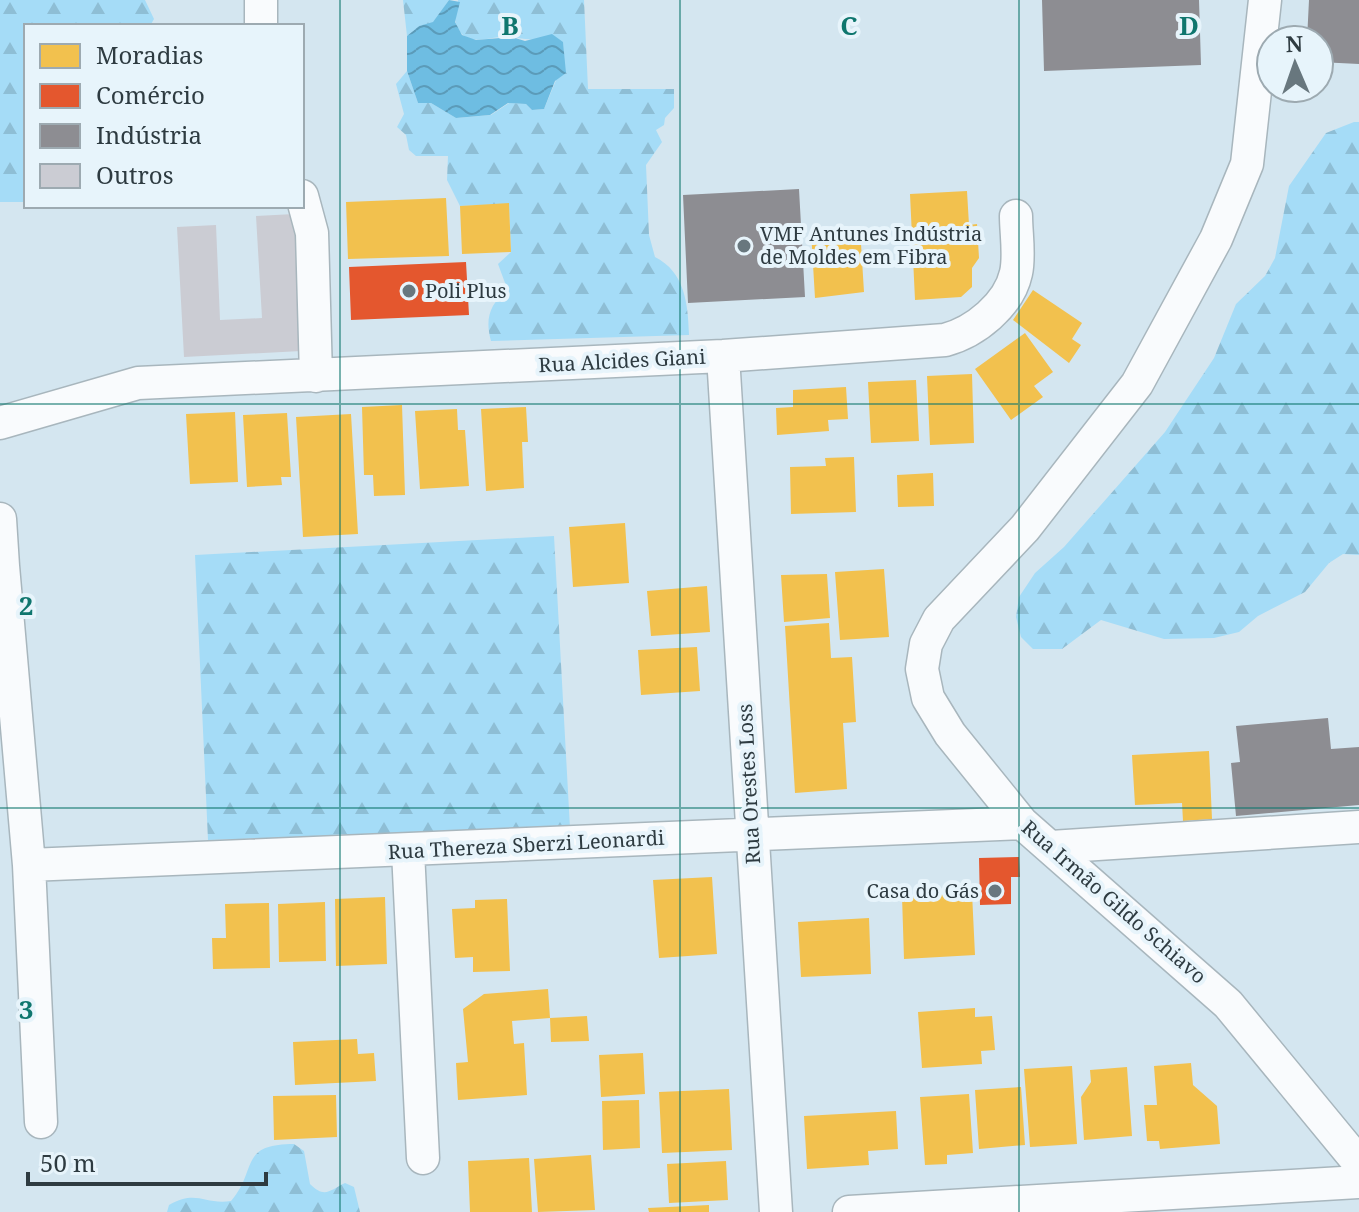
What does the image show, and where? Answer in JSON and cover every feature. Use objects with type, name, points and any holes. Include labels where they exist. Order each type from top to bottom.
[{"type":"street","points":[[261,0],[261,24]]},
{"type":"street","name":"Rua Irmão Gildo Schiavo","points":[[1265,0],[1247,164],[1216,239],[1137,384],[1025,528],[939,619],[926,644],[922,669],[928,698],[950,734],[1022,823],[1228,1004],[1359,1163]]},
{"type":"street","points":[[304,203],[312,233],[316,376]]},
{"type":"street","name":"Rua Alcides Giani","points":[[0,423],[138,383],[723,356],[945,340],[963,335],[991,313],[1011,287],[1017,272],[1016,216]]},
{"type":"street","name":"Rua Orestes Loss","points":[[723,356],[776,1212]]},
{"type":"street","points":[[0,519],[29,865],[41,1122]]},
{"type":"street","name":"Rua Thereza Sberzi Leonardi","points":[[29,865],[1022,823]]},
{"type":"street","points":[[1051,847],[1359,827]]},
{"type":"street","points":[[408,851],[423,1158]]},
{"type":"street","points":[[849,1212],[1359,1182]]},
{"type":"green space","points":[[0,0],[145,0],[154,19],[151,24],[24,24],[24,202],[0,202]]},
{"type":"green space","points":[[403,0],[449,0],[433,23],[419,26],[407,36]]},
{"type":"green space","points":[[458,0],[584,0],[588,89],[674,89],[674,108],[665,118],[664,125],[656,130],[662,142],[646,165],[649,235],[655,257],[673,271],[683,290],[689,335],[491,341],[488,326],[490,313],[496,301],[508,291],[498,264],[511,252],[509,204],[460,206],[447,180],[448,156],[416,156],[409,150],[406,135],[397,127],[404,114],[396,84],[407,71],[418,103],[431,103],[456,118],[491,115],[509,103],[526,104],[532,110],[544,109],[564,61],[563,42],[506,36],[481,40],[466,37],[455,21]]},
{"type":"green space","points":[[1359,122],[1359,555],[1343,554],[1329,563],[1305,592],[1258,616],[1239,632],[1214,638],[1164,639],[1101,620],[1062,649],[1033,649],[1021,637],[1016,617],[1019,597],[1035,573],[1064,547],[1165,432],[1214,358],[1236,304],[1265,276],[1275,258],[1289,186],[1326,133]]},
{"type":"green space","points":[[554,536],[570,828],[208,840],[195,555]]},
{"type":"green space","points":[[294,1144],[304,1151],[310,1184],[324,1192],[345,1183],[354,1187],[360,1212],[167,1212],[169,1205],[187,1198],[231,1201],[257,1154],[276,1145]]},
{"type":"water","points":[[449,0],[460,2],[455,22],[462,35],[476,40],[512,37],[525,41],[552,34],[563,42],[566,73],[555,81],[544,109],[532,110],[526,104],[508,103],[490,115],[456,118],[431,103],[418,103],[407,71],[407,36],[419,26],[433,22]]},
{"type":"building: Moradias","points":[[967,191],[969,225],[977,224],[979,258],[972,268],[972,287],[961,297],[915,300],[910,194]]},
{"type":"building: Moradias","points":[[446,198],[449,256],[348,259],[346,202]]},
{"type":"building: Moradias","points":[[509,203],[511,252],[462,254],[460,206]]},
{"type":"building: Moradias","points":[[860,228],[864,292],[815,298],[811,231]]},
{"type":"building: Moradias","points":[[1033,290],[1082,323],[1072,339],[1081,345],[1069,363],[1013,320]]},
{"type":"building: Moradias","points":[[1025,333],[1053,372],[1034,386],[1043,397],[1011,420],[975,369]]},
{"type":"building: Moradias","points":[[972,374],[974,443],[930,445],[927,376]]},
{"type":"building: Moradias","points":[[916,380],[919,441],[871,443],[868,382]]},
{"type":"building: Moradias","points":[[846,387],[848,419],[828,420],[829,431],[777,435],[776,408],[793,407],[793,390]]},
{"type":"building: Moradias","points":[[402,405],[405,495],[374,496],[373,475],[364,475],[362,407]]},
{"type":"building: Moradias","points":[[526,407],[528,442],[522,442],[524,488],[486,491],[481,409]]},
{"type":"building: Moradias","points":[[457,409],[458,430],[465,430],[469,486],[420,489],[415,411]]},
{"type":"building: Moradias","points":[[235,412],[238,482],[190,484],[186,414]]},
{"type":"building: Moradias","points":[[287,413],[291,477],[281,477],[282,485],[247,487],[243,415]]},
{"type":"building: Moradias","points":[[351,414],[358,534],[303,537],[296,417]]},
{"type":"building: Moradias","points":[[854,457],[856,512],[791,514],[790,467],[826,466],[825,458]]},
{"type":"building: Moradias","points":[[933,473],[934,506],[898,507],[897,475]]},
{"type":"building: Moradias","points":[[625,523],[629,583],[573,587],[569,527]]},
{"type":"building: Moradias","points":[[884,569],[889,637],[840,640],[835,572]]},
{"type":"building: Moradias","points":[[827,574],[830,618],[784,622],[781,575]]},
{"type":"building: Moradias","points":[[707,586],[710,632],[651,636],[647,591]]},
{"type":"building: Moradias","points":[[829,623],[831,658],[852,657],[856,722],[843,723],[847,789],[795,793],[785,626]]},
{"type":"building: Moradias","points":[[697,647],[700,691],[641,695],[638,650]]},
{"type":"building: Moradias","points":[[1209,751],[1212,819],[1183,821],[1182,803],[1135,805],[1132,755]]},
{"type":"building: Moradias","points":[[712,877],[717,954],[659,958],[653,880]]},
{"type":"building: Moradias","points":[[972,893],[975,955],[904,959],[902,896]]},
{"type":"building: Moradias","points":[[385,897],[387,964],[336,966],[335,899]]},
{"type":"building: Moradias","points":[[507,899],[510,971],[473,972],[473,957],[455,958],[452,909],[475,908],[475,900]]},
{"type":"building: Moradias","points":[[325,902],[326,961],[279,962],[278,904]]},
{"type":"building: Moradias","points":[[269,903],[270,968],[213,969],[212,938],[226,938],[225,904]]},
{"type":"building: Moradias","points":[[869,918],[871,974],[801,977],[798,922]]},
{"type":"building: Moradias","points":[[548,989],[550,1018],[512,1021],[514,1044],[524,1043],[527,1095],[458,1100],[456,1063],[468,1062],[463,1009],[484,994]]},
{"type":"building: Moradias","points":[[975,1008],[975,1017],[992,1016],[995,1050],[981,1051],[982,1064],[922,1068],[918,1012]]},
{"type":"building: Moradias","points":[[587,1016],[589,1041],[551,1042],[550,1018]]},
{"type":"building: Moradias","points":[[357,1039],[358,1054],[374,1053],[376,1081],[295,1085],[293,1042]]},
{"type":"building: Moradias","points":[[643,1053],[645,1094],[601,1097],[599,1055]]},
{"type":"building: Moradias","points":[[1191,1063],[1193,1085],[1217,1106],[1220,1144],[1160,1149],[1159,1141],[1147,1141],[1144,1105],[1157,1105],[1154,1066]]},
{"type":"building: Moradias","points":[[1072,1066],[1077,1144],[1030,1147],[1024,1069]]},
{"type":"building: Moradias","points":[[1127,1067],[1132,1136],[1084,1140],[1081,1097],[1091,1082],[1090,1070]]},
{"type":"building: Moradias","points":[[1021,1087],[1025,1145],[979,1149],[975,1090]]},
{"type":"building: Moradias","points":[[729,1089],[732,1150],[662,1153],[659,1092]]},
{"type":"building: Moradias","points":[[969,1094],[973,1153],[947,1155],[947,1164],[925,1165],[920,1097]]},
{"type":"building: Moradias","points":[[336,1095],[337,1137],[274,1140],[273,1096]]},
{"type":"building: Moradias","points":[[639,1100],[640,1148],[603,1150],[602,1101]]},
{"type":"building: Moradias","points":[[896,1111],[898,1149],[868,1151],[869,1165],[807,1169],[804,1116]]},
{"type":"building: Moradias","points":[[591,1155],[595,1210],[538,1212],[534,1159]]},
{"type":"building: Moradias","points":[[529,1158],[532,1212],[470,1212],[468,1161]]},
{"type":"building: Moradias","points":[[726,1161],[728,1200],[669,1203],[667,1164]]},
{"type":"building: Moradias","points":[[709,1205],[709,1212],[649,1212],[648,1208]]},
{"type":"building: Comércio","name":"Poli Plus","points":[[466,262],[469,315],[351,320],[349,267]]},
{"type":"building: Comércio","name":"Casa do Gás","points":[[1019,857],[1020,877],[1011,877],[1011,904],[980,905],[979,858]]},
{"type":"building: Indústria","points":[[1042,0],[1199,0],[1201,65],[1044,71]]},
{"type":"building: Indústria","points":[[1309,0],[1359,0],[1359,64],[1335,63],[1335,24],[1308,24]]},
{"type":"building: Indústria","name":"VMF Antunes Indústria de Moldes em Fibra","points":[[799,189],[805,297],[688,303],[683,195]]},
{"type":"building: Indústria","points":[[1328,718],[1331,749],[1359,747],[1359,805],[1236,816],[1231,763],[1240,762],[1236,726]]},
{"type":"building: Outros","points":[[294,214],[301,351],[184,357],[177,227],[216,225],[220,320],[262,318],[256,216]]},
{"type":"place","name":"VMF Antunes Indústria de Moldes em Fibra","points":[[744,246]]},
{"type":"place","name":"Poli Plus","points":[[409,291]]},
{"type":"place","name":"Casa do Gás","points":[[995,891]]}]
